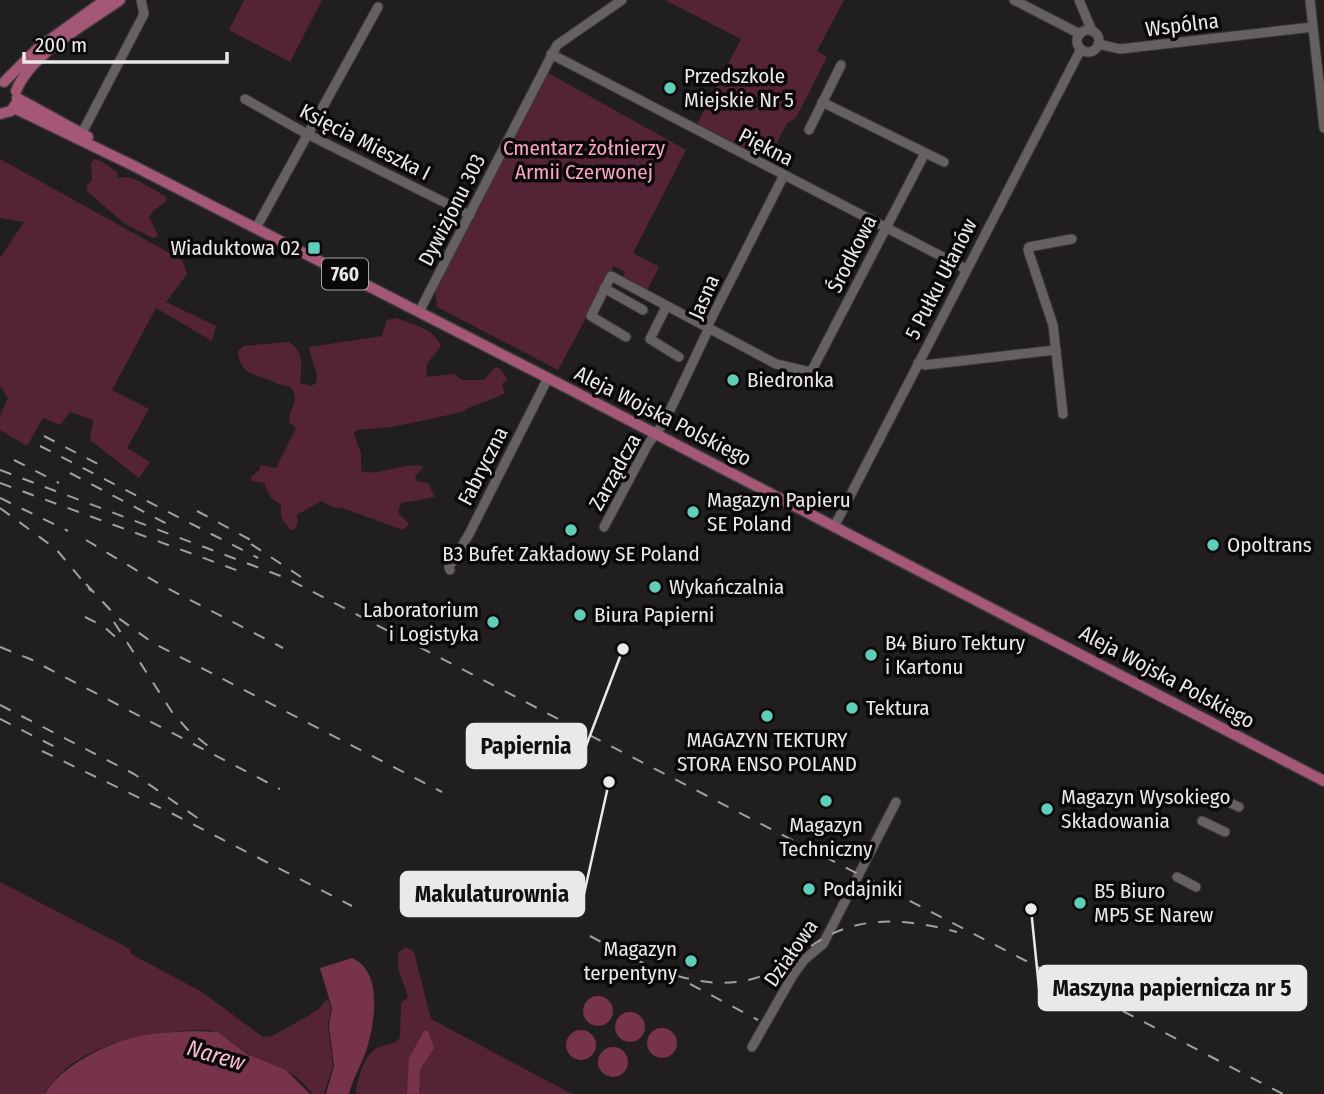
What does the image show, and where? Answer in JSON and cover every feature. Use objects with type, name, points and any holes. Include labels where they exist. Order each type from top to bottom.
[{"type":"main road","points":[[2,82],[37,49],[105,0]]},
{"type":"main road","points":[[0,114],[8,113],[22,79],[44,54],[120,0]]},
{"type":"main road","name":"760","points":[[2,82],[11,85],[16,99]]},
{"type":"main road","name":"Aleja Wojska Polskiego","points":[[16,99],[82,134],[132,165]]},
{"type":"main road","name":"Aleja Wojska Polskiego","points":[[16,99],[132,165],[656,433],[1324,781]]},
{"type":"street","points":[[82,134],[144,14],[141,0]]},
{"type":"street","name":"Dywizjonu 303","points":[[419,313],[559,41],[622,0]]},
{"type":"street","points":[[1014,0],[1080,34]]},
{"type":"street","points":[[1079,0],[1092,31],[1098,38],[1098,44],[1091,51],[1081,49],[1077,43],[1080,34],[1085,30],[1092,31]]},
{"type":"street","points":[[1310,0],[1324,128]]},
{"type":"street","points":[[256,228],[377,7]]},
{"type":"street","name":"Wspólna","points":[[1098,44],[1120,50],[1313,27]]},
{"type":"street","name":"5 Pułku Ułanów","points":[[834,527],[1081,49]]},
{"type":"street","name":"Piękna","points":[[551,54],[966,269]]},
{"type":"street","points":[[809,130],[841,65]]},
{"type":"street","name":"Księcia Mieszka I","points":[[245,99],[307,134],[470,215]]},
{"type":"street","points":[[822,102],[944,162]]},
{"type":"street","name":"Środkowa","points":[[708,330],[776,364],[811,372],[925,153]]},
{"type":"street","name":"Jasna","points":[[656,433],[784,175]]},
{"type":"street","points":[[1063,414],[1052,319],[1028,248],[1072,239]]},
{"type":"street","points":[[626,337],[591,317],[611,276],[708,330]]},
{"type":"street","points":[[604,288],[643,310]]},
{"type":"street","points":[[666,307],[650,339],[679,357]]},
{"type":"street","points":[[918,363],[925,365],[1056,350]]},
{"type":"street","name":"Fabryczna","points":[[450,570],[449,567],[468,536],[548,378]]},
{"type":"street","name":"Zarządcza","points":[[604,527],[656,433]]},
{"type":"street","points":[[1215,796],[1238,807]]},
{"type":"street","name":"Działowa","points":[[752,1047],[793,975],[804,960],[822,944],[896,802]]},
{"type":"street","points":[[1202,821],[1225,832]]},
{"type":"street","points":[[1177,877],[1196,887]]},
{"type":"green space","points":[[244,0],[322,0],[290,62],[229,30]]},
{"type":"green space","points":[[665,0],[844,0],[817,51],[827,57],[796,118],[787,123],[768,160],[697,124],[741,39]]},
{"type":"green space","name":"Cmentarz żołnierzy Armii Czerwonej","points":[[548,73],[686,150],[633,253],[659,267],[646,292],[622,279],[625,272],[614,266],[558,370],[437,307],[435,290]]},
{"type":"green space","points":[[0,159],[182,260],[187,274],[166,302],[216,326],[212,341],[156,308],[112,390],[149,409],[127,448],[150,462],[139,478],[90,440],[93,420],[70,412],[60,425],[43,418],[27,446],[0,430],[0,416],[8,398],[0,386],[0,258],[24,222],[0,218]]},
{"type":"green space","points":[[94,159],[117,172],[117,178],[137,180],[165,196],[167,200],[149,217],[158,236],[153,238],[125,224],[87,191],[92,180],[91,163]]},
{"type":"green space","points":[[396,318],[428,331],[441,346],[427,364],[426,377],[454,374],[462,380],[484,380],[495,367],[501,369],[507,379],[502,384],[505,393],[462,412],[392,427],[357,430],[354,433],[361,454],[361,471],[375,472],[423,466],[415,476],[416,481],[428,483],[435,497],[402,503],[399,514],[409,524],[403,530],[321,501],[297,515],[298,523],[295,529],[291,530],[282,518],[281,505],[271,498],[264,483],[252,481],[251,477],[260,469],[260,465],[276,468],[296,428],[289,422],[295,399],[293,391],[289,386],[246,371],[238,351],[244,346],[289,342],[300,355],[300,383],[311,386],[316,383],[317,378],[309,347],[382,336],[387,320]]},
{"type":"green space","points":[[0,882],[130,949],[131,954],[202,992],[263,1037],[272,1036],[319,1009],[326,1000],[329,1001],[331,1009],[328,1025],[333,1066],[324,1094],[312,1094],[290,1073],[247,1053],[224,1036],[209,1030],[165,1033],[118,1042],[75,1062],[58,1076],[45,1094],[0,1094]]},
{"type":"green space","points":[[406,947],[414,952],[431,1019],[572,1094],[356,1094],[360,1075],[369,1055],[379,1047],[400,1038],[401,1003],[408,997],[398,968],[398,952]]},
{"type":"water","points":[[352,958],[369,974],[374,998],[372,1025],[367,1048],[349,1094],[326,1094],[334,1066],[329,1026],[332,1008],[320,968]]},
{"type":"water","points":[[598,996],[604,997],[612,1005],[612,1017],[604,1025],[598,1026],[592,1025],[584,1017],[583,1011],[584,1005],[592,997]]},
{"type":"water","points":[[630,1012],[636,1013],[644,1021],[644,1033],[636,1041],[630,1042],[624,1041],[616,1033],[615,1027],[616,1021],[624,1013]]},
{"type":"water","points":[[662,1028],[668,1029],[676,1037],[676,1049],[668,1057],[662,1058],[656,1057],[648,1049],[647,1043],[648,1037],[656,1029]]},
{"type":"water","points":[[581,1030],[587,1031],[595,1039],[595,1051],[587,1059],[581,1060],[575,1059],[567,1051],[566,1045],[567,1039],[575,1031]]},
{"type":"water","points":[[424,1031],[428,1031],[434,1048],[420,1070],[419,1094],[407,1094],[409,1058]]},
{"type":"water","name":"Narew","points":[[218,1032],[247,1054],[286,1070],[310,1094],[45,1094],[52,1083],[74,1064],[101,1049],[147,1035]]},
{"type":"water","points":[[613,1047],[619,1048],[627,1056],[627,1068],[619,1076],[613,1077],[607,1076],[599,1068],[598,1062],[599,1056],[607,1048]]},
{"type":"railway","points":[[44,436],[102,466]]},
{"type":"railway","points":[[40,446],[258,558]]},
{"type":"railway","points":[[14,460],[59,483]]},
{"type":"railway","points":[[0,470],[286,578],[1283,1094]]},
{"type":"railway","points":[[70,473],[169,525]]},
{"type":"railway","points":[[0,483],[247,574]]},
{"type":"railway","points":[[0,498],[68,531]]},
{"type":"railway","points":[[0,508],[56,549],[91,591]]},
{"type":"railway","points":[[197,511],[260,545]]},
{"type":"railway","points":[[86,540],[161,585],[283,648]]},
{"type":"railway","points":[[251,544],[301,577]]},
{"type":"railway","points":[[86,584],[117,617],[153,643],[442,792]]},
{"type":"railway","points":[[85,617],[103,626],[120,641]]},
{"type":"railway","points":[[114,622],[172,712],[187,729],[214,751]]},
{"type":"railway","points":[[0,647],[30,659],[280,789]]},
{"type":"railway","points":[[0,705],[134,774],[199,819]]},
{"type":"railway","points":[[0,719],[59,749]]},
{"type":"railway","points":[[42,751],[173,814],[352,906]]},
{"type":"railway","points":[[590,936],[660,970],[698,981],[717,983],[759,977],[779,968],[834,933],[868,923],[903,922],[957,932]]},
{"type":"railway","points":[[690,984],[758,1020]]},
{"type":"place","name":"Przedszkole Miejskie Nr 5","points":[[670,88]]},
{"type":"place","name":"Wiaduktowa 02","points":[[314,248]]},
{"type":"place","name":"Biedronka","points":[[733,380]]},
{"type":"place","name":"Magazyn Papieru SE Poland","points":[[693,512]]},
{"type":"place","name":"B3 Bufet Zakładowy SE Poland","points":[[571,530]]},
{"type":"place","name":"Opoltrans","points":[[1213,545]]},
{"type":"place","name":"Wykańczalnia","points":[[655,587]]},
{"type":"place","name":"Biura Papierni","points":[[580,615]]},
{"type":"place","name":"Laboratorium i Logistyka","points":[[493,622]]},
{"type":"place","name":"Papiernia","points":[[623,649]]},
{"type":"place","name":"B4 Biuro Tektury i Kartonu","points":[[871,655]]},
{"type":"place","name":"Tektura","points":[[852,708]]},
{"type":"place","name":"MAGAZYN TEKTURY STORA ENSO POLAND","points":[[767,716]]},
{"type":"place","name":"Makulaturownia","points":[[609,782]]},
{"type":"place","name":"Magazyn Techniczny","points":[[826,801]]},
{"type":"place","name":"Magazyn Wysokiego Składowania","points":[[1047,809]]},
{"type":"place","name":"Podajniki","points":[[809,889]]},
{"type":"place","name":"B5 Biuro MP5 SE Narew","points":[[1080,903]]},
{"type":"place","name":"Maszyna papiernicza nr 5","points":[[1031,909]]},
{"type":"place","name":"Magazyn terpentyny","points":[[691,961]]}]
